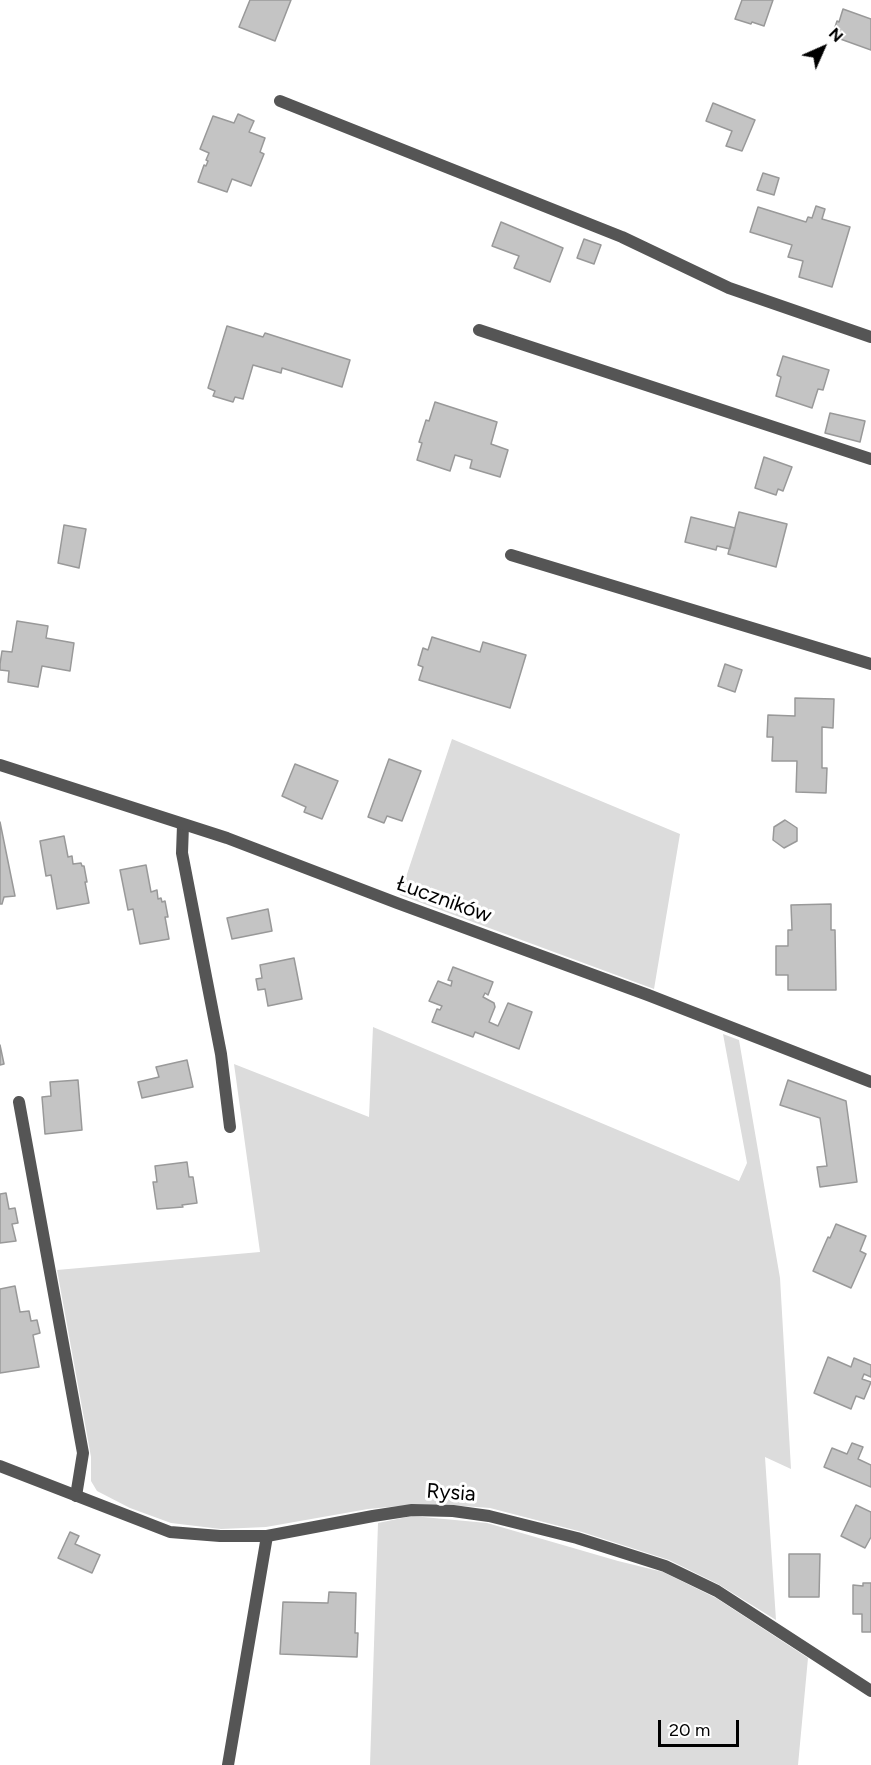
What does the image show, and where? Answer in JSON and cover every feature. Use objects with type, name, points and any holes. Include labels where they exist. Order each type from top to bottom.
[{"type":"street","points":[[280,101],[622,237],[729,288],[871,336]]},
{"type":"street","points":[[479,330],[871,459]]},
{"type":"street","points":[[511,555],[871,664]]},
{"type":"street","name":"Łuczników","points":[[0,765],[227,838],[648,995],[871,1082]]},
{"type":"street","points":[[183,825],[182,853],[221,1054],[230,1127]]},
{"type":"street","points":[[19,1102],[83,1454],[76,1496]]},
{"type":"street","name":"Rysia","points":[[0,1466],[170,1532],[220,1536],[267,1536],[412,1510],[453,1511],[489,1516],[566,1535],[665,1566],[717,1591],[871,1691]]},
{"type":"street","points":[[228,1765],[267,1536]]},
{"type":"shaded area","points":[[452,739],[680,834],[654,989],[400,895]]},
{"type":"shaded area","points":[[373,1027],[739,1181],[747,1163],[723,1034],[739,1040],[780,1278],[791,1469],[765,1457],[776,1620],[718,1584],[669,1560],[582,1532],[490,1508],[410,1505],[368,1509],[266,1527],[221,1529],[171,1523],[130,1508],[97,1491],[91,1481],[91,1457],[57,1270],[260,1252],[234,1064],[369,1117]]},
{"type":"shaded area","points":[[412,1516],[487,1523],[663,1572],[716,1598],[808,1658],[798,1765],[370,1765],[378,1523]]},
{"type":"building","points":[[250,0],[291,0],[275,41],[239,27]]},
{"type":"building","points":[[742,0],[773,0],[764,26],[735,19]]},
{"type":"building","points":[[843,9],[871,19],[871,50],[832,36]]},
{"type":"building","points":[[713,103],[755,120],[742,151],[726,146],[732,131],[706,121]]},
{"type":"building","points":[[238,114],[254,121],[249,132],[265,138],[260,152],[264,154],[251,186],[232,179],[227,192],[198,182],[204,165],[206,166],[208,161],[206,160],[209,153],[200,149],[213,116],[234,123]]},
{"type":"building","points":[[763,173],[779,178],[774,195],[757,190]]},
{"type":"building","points":[[816,206],[825,209],[822,219],[850,227],[832,287],[799,277],[803,261],[788,257],[792,245],[750,232],[758,207],[806,222],[808,217],[812,218]]},
{"type":"building","points":[[501,222],[563,248],[550,282],[514,268],[519,256],[492,246]]},
{"type":"building","points":[[584,239],[601,245],[594,264],[577,258]]},
{"type":"building","points":[[227,326],[263,337],[265,333],[350,360],[342,387],[282,368],[281,373],[253,365],[243,399],[235,397],[233,402],[213,396],[215,391],[208,388]]},
{"type":"building","points":[[783,356],[829,370],[823,390],[818,389],[812,408],[776,396],[781,377],[777,375]]},
{"type":"building","points":[[435,402],[497,422],[491,444],[508,450],[500,477],[470,468],[472,460],[455,455],[450,471],[417,460],[422,443],[419,442]]},
{"type":"building","points":[[830,413],[865,421],[860,442],[825,433]]},
{"type":"building","points":[[764,457],[792,467],[783,491],[778,489],[776,495],[755,488]]},
{"type":"building","points":[[739,512],[787,524],[776,567],[728,554]]},
{"type":"building","points":[[691,517],[735,528],[730,549],[717,546],[716,550],[685,542]]},
{"type":"building","points":[[64,525],[86,529],[79,568],[58,563]]},
{"type":"building","points":[[17,621],[48,626],[46,638],[74,643],[70,671],[42,666],[38,687],[8,682],[9,671],[0,670],[0,664],[2,651],[12,652]]},
{"type":"building","points":[[432,637],[480,652],[483,642],[526,655],[510,708],[419,680],[423,667],[418,665],[423,648],[428,650]]},
{"type":"building","points":[[725,664],[742,670],[735,692],[718,686]]},
{"type":"building","points":[[795,698],[834,699],[833,728],[822,727],[822,768],[827,768],[826,793],[796,792],[797,761],[772,761],[773,737],[767,737],[768,715],[795,716]]},
{"type":"building","points":[[389,759],[421,771],[402,821],[387,816],[384,823],[368,817]]},
{"type":"building","points":[[295,764],[338,781],[322,819],[304,812],[306,807],[282,796]]},
{"type":"building","points":[[785,820],[797,828],[797,841],[784,848],[773,840],[774,827]]},
{"type":"building","points":[[0,822],[15,896],[4,897],[2,904],[0,904]]},
{"type":"building","points":[[64,836],[68,857],[72,856],[73,864],[81,863],[84,866],[89,903],[57,909],[51,875],[46,876],[40,841]]},
{"type":"building","points":[[146,865],[151,892],[157,890],[158,899],[165,901],[169,939],[140,944],[133,909],[128,910],[120,870]]},
{"type":"building","points":[[831,904],[831,930],[835,930],[836,990],[788,990],[788,975],[776,975],[776,946],[788,946],[788,930],[792,930],[791,905]]},
{"type":"building","points":[[268,909],[272,931],[232,939],[227,918]]},
{"type":"building","points":[[294,958],[302,999],[268,1006],[265,989],[258,990],[256,979],[262,978],[260,965]]},
{"type":"building","points":[[453,967],[493,982],[488,995],[485,993],[483,997],[494,1003],[495,1007],[489,1022],[498,1026],[508,1003],[532,1012],[519,1049],[475,1032],[473,1037],[432,1022],[437,1009],[440,1010],[442,1006],[429,1001],[438,981],[451,986],[452,981],[448,980]]},
{"type":"building","points":[[0,1045],[4,1064],[0,1065]]},
{"type":"building","points":[[187,1060],[193,1087],[142,1098],[138,1082],[159,1077],[156,1067]]},
{"type":"building","points":[[78,1080],[82,1130],[45,1134],[42,1097],[51,1096],[50,1082]]},
{"type":"building","points":[[788,1080],[846,1101],[857,1182],[820,1187],[817,1167],[827,1166],[820,1118],[780,1105]]},
{"type":"building","points":[[187,1162],[189,1177],[193,1177],[197,1203],[182,1205],[183,1207],[157,1209],[153,1182],[157,1182],[155,1166]]},
{"type":"building","points":[[6,1193],[9,1209],[15,1208],[18,1223],[12,1224],[16,1241],[0,1243],[0,1194]]},
{"type":"building","points":[[836,1224],[866,1236],[860,1251],[866,1254],[851,1288],[813,1271]]},
{"type":"building","points":[[15,1286],[20,1312],[29,1311],[31,1321],[37,1320],[40,1333],[33,1335],[39,1367],[0,1373],[0,1289]]},
{"type":"building","points":[[828,1357],[851,1367],[854,1358],[871,1365],[871,1377],[864,1374],[862,1379],[871,1382],[864,1399],[856,1396],[851,1409],[814,1393]]},
{"type":"building","points":[[852,1443],[863,1447],[858,1459],[871,1465],[871,1487],[824,1467],[832,1448],[847,1454]]},
{"type":"building","points":[[856,1505],[871,1512],[871,1537],[865,1548],[841,1536]]},
{"type":"building","points":[[70,1532],[79,1536],[75,1544],[100,1555],[92,1573],[58,1558]]},
{"type":"building","points":[[789,1554],[820,1554],[819,1597],[789,1597]]},
{"type":"building","points":[[863,1583],[871,1583],[871,1632],[862,1632],[862,1614],[853,1614],[853,1585],[863,1586]]},
{"type":"building","points":[[329,1592],[356,1593],[357,1657],[280,1654],[283,1602],[328,1603]]}]
